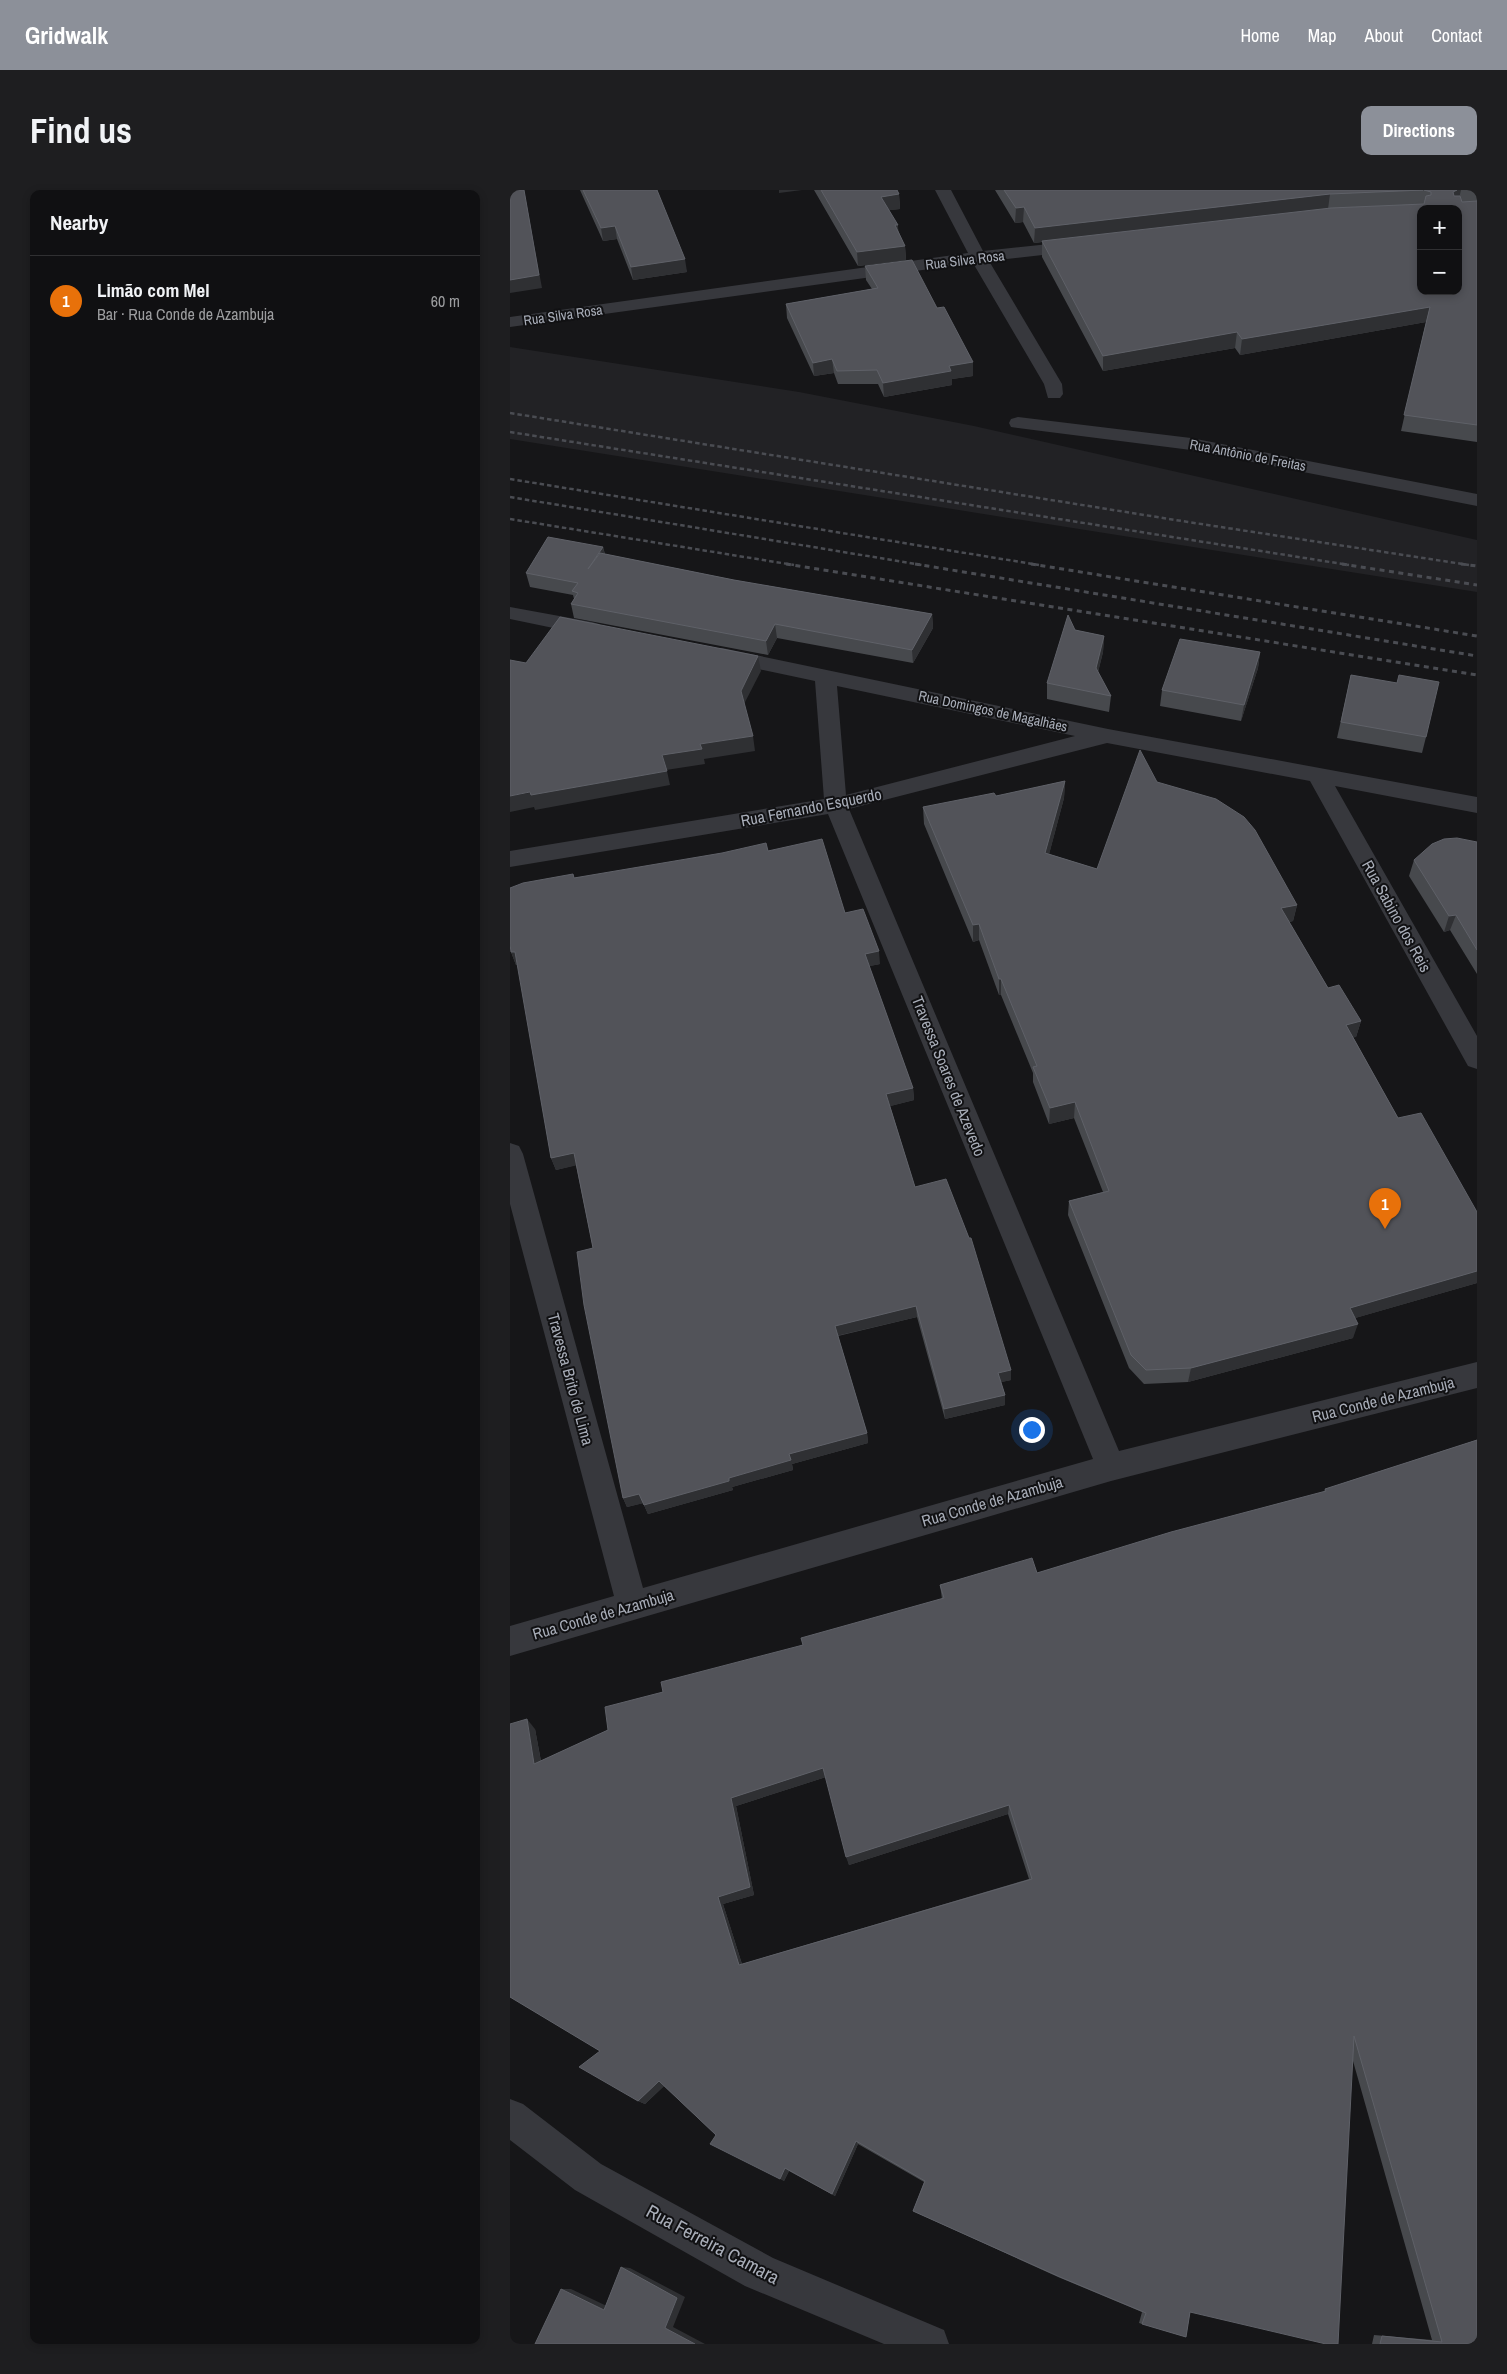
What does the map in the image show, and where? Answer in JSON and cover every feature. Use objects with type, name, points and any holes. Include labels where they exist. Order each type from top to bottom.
[{"type":"street","points":[[943,190],[978,257],[1053,384],[1054,394]]},
{"type":"street","name":"Rua Silva Rosa","points":[[510,322],[978,257],[1094,244]]},
{"type":"street","name":"Rua Antônio de Freitas","points":[[1018,423],[1192,444],[1477,500]]},
{"type":"street","points":[[510,613],[615,634]]},
{"type":"street","name":"Rua Domingos de Magalhães","points":[[701,651],[825,675],[1108,736],[1477,805]]},
{"type":"street","name":"Travessa Soares de Azevedo","points":[[825,675],[836,805],[1111,1467]]},
{"type":"street","name":"Rua Fernando Esquerdo","points":[[510,859],[836,805],[1108,736]]},
{"type":"street","name":"Rua Sabino dos Reis","points":[[1317,774],[1477,1059]]},
{"type":"street","name":"Travessa Brito de Lima","points":[[510,1154],[632,1605]]},
{"type":"street","name":"Rua Conde de Azambuja","points":[[510,1641],[1111,1467],[1477,1375]]},
{"type":"street","name":"Rua Ferreira Camara","points":[[510,2117],[588,2176],[759,2272],[930,2344]]},
{"type":"shaded area","points":[[510,347],[799,392],[974,426],[1477,540],[1477,592],[510,439]]},
{"type":"building","points":[[510,190],[524,190],[539,275],[510,280]]},
{"type":"building","points":[[583,190],[657,190],[685,259],[631,267],[615,226],[601,228]]},
{"type":"building","points":[[821,190],[897,190],[899,194],[881,197],[898,225],[895,225],[905,246],[857,252]]},
{"type":"building","points":[[1004,190],[1423,190],[1330,194],[1035,228],[1024,207],[1016,208]]},
{"type":"building","points":[[1424,190],[1457,190],[1453,192],[1454,196],[1460,196],[1462,202],[1477,201],[1477,425],[1404,415],[1430,307],[1242,339],[1237,332],[1103,356],[1042,241],[1331,208],[1424,204],[1426,196],[1431,195],[1431,192]]},
{"type":"building","points":[[912,260],[937,308],[944,307],[973,362],[949,366],[951,371],[883,383],[877,370],[837,371],[832,359],[813,363],[786,304],[878,288],[865,266]]},
{"type":"building","points":[[548,537],[603,547],[588,569],[600,553],[734,580],[932,614],[912,650],[775,624],[766,641],[571,604],[578,593],[572,591],[578,583],[526,573]]},
{"type":"building","points":[[1068,615],[1075,630],[1104,636],[1096,668],[1111,696],[1047,683]]},
{"type":"building","points":[[560,617],[758,656],[741,691],[753,736],[700,744],[702,749],[662,755],[667,771],[531,795],[530,792],[510,796],[510,660],[526,663]]},
{"type":"building","points":[[1180,639],[1260,652],[1244,705],[1162,690]]},
{"type":"building","points":[[1351,675],[1397,683],[1399,675],[1439,682],[1426,737],[1341,722]]},
{"type":"building","points":[[1140,750],[1157,782],[1216,799],[1244,817],[1255,830],[1297,905],[1281,908],[1328,988],[1339,985],[1361,1021],[1346,1025],[1398,1118],[1421,1113],[1477,1212],[1477,1271],[1350,1308],[1358,1324],[1191,1368],[1146,1370],[1131,1355],[1069,1201],[1109,1191],[1075,1102],[1050,1108],[1033,1067],[1037,1066],[1001,979],[999,979],[979,924],[973,925],[923,807],[994,793],[996,796],[1065,781],[1045,853],[1097,869]]},
{"type":"building","points":[[1457,838],[1477,842],[1477,950],[1456,915],[1449,916],[1414,860],[1432,844],[1444,839]]},
{"type":"building","points":[[822,839],[845,913],[863,909],[879,951],[865,954],[913,1088],[886,1094],[915,1187],[946,1179],[969,1238],[971,1238],[1011,1370],[998,1373],[1005,1395],[944,1409],[916,1306],[835,1326],[867,1433],[789,1454],[791,1460],[729,1478],[729,1481],[644,1505],[639,1494],[623,1498],[584,1305],[577,1252],[593,1248],[574,1153],[551,1158],[515,952],[511,952],[510,888],[523,883],[573,874],[574,878],[722,853],[766,843],[768,851]]},
{"type":"building","points":[[1477,1440],[1477,2344],[1380,2344],[1382,2336],[1442,2342],[1354,2036],[1338,2344],[1326,2344],[1190,2312],[1186,2337],[1142,2324],[1146,2313],[1060,2277],[913,2211],[925,2181],[856,2141],[832,2194],[785,2168],[780,2179],[710,2144],[716,2135],[659,2081],[638,2101],[579,2067],[600,2051],[510,1997],[510,1724],[527,1719],[534,1764],[608,1730],[605,1707],[663,1692],[661,1682],[803,1645],[801,1638],[944,1598],[940,1585],[1032,1558],[1037,1573],[1171,1532],[1326,1491],[1325,1489]],"holes":[[[823,1768],[846,1857],[1009,1805],[1032,1879],[739,1965],[718,1897],[750,1887],[731,1798]]]},
{"type":"building","points":[[621,2267],[677,2298],[665,2328],[695,2344],[535,2344],[561,2289],[604,2310]]},
{"type":"railway","points":[[510,413],[1188,522],[1469,565]]},
{"type":"railway","points":[[510,432],[1349,565]]},
{"type":"railway","points":[[510,479],[1039,565]]},
{"type":"railway","points":[[510,497],[922,565]]},
{"type":"railway","points":[[510,519],[794,565]]},
{"type":"railway","points":[[786,564],[1477,675]]},
{"type":"railway","points":[[915,564],[1477,656]]},
{"type":"railway","points":[[1031,564],[1477,636]]},
{"type":"railway","points":[[1342,564],[1477,585]]},
{"type":"railway","points":[[1461,564],[1469,565]]},
{"type":"railway","points":[[1469,565],[1477,566]]},
{"type":"place","name":"Limão com Mel","points":[[1385,1229]]}]
